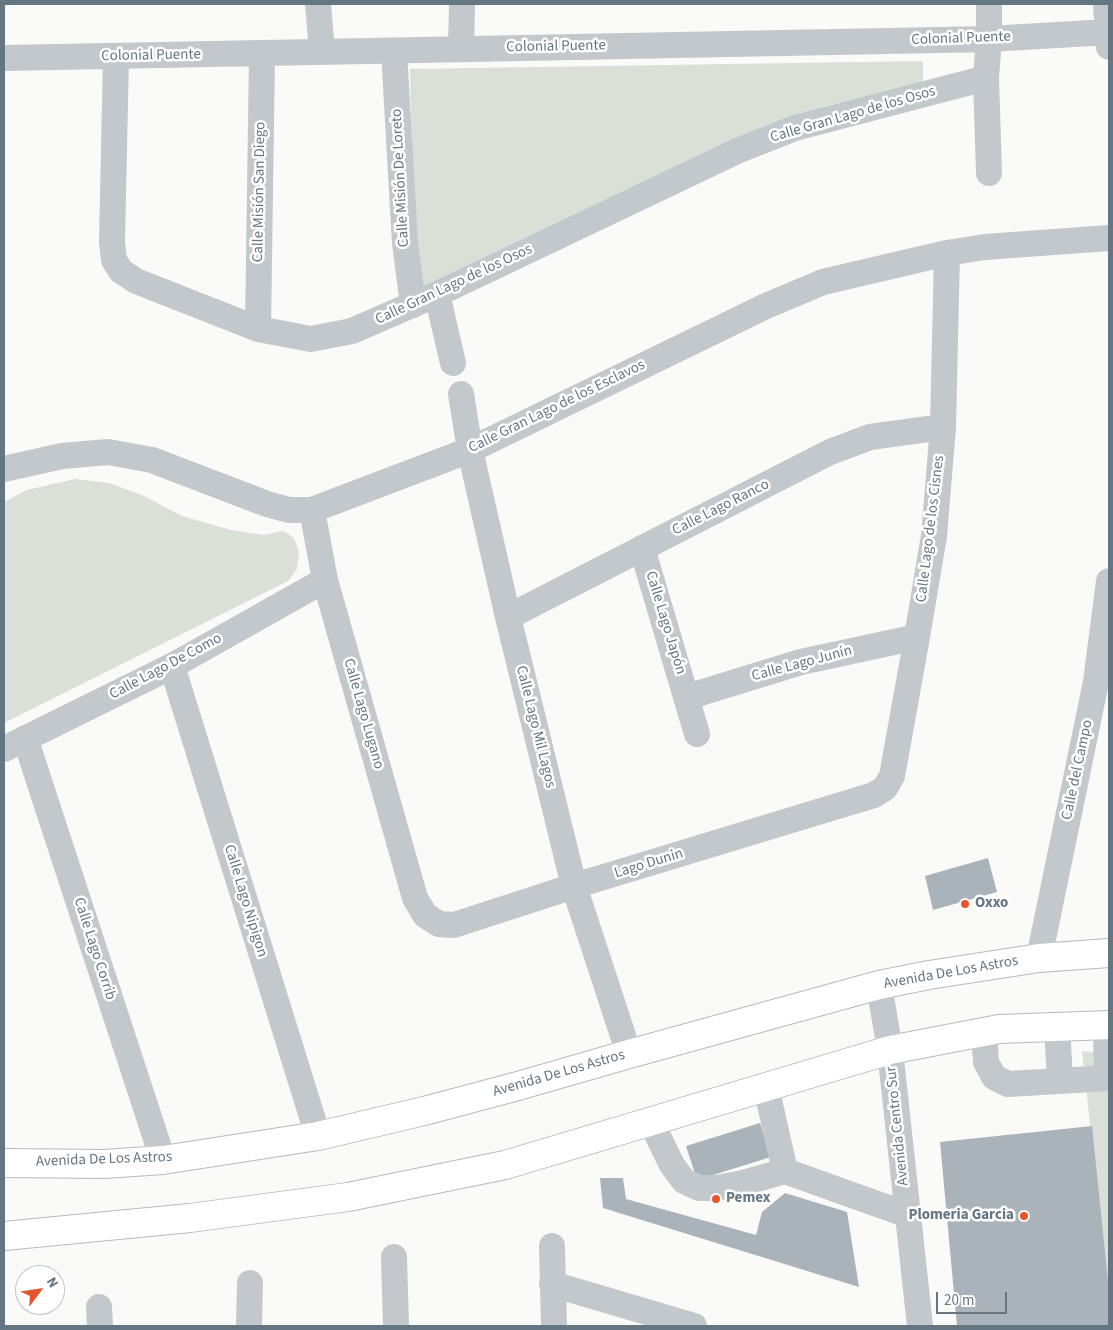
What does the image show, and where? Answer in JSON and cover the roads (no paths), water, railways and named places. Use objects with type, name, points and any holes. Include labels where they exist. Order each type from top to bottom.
[{"type":"main road","name":"Avenida De Los Astros","points":[[4,1163],[104,1164],[163,1160],[318,1136],[424,1111],[879,985],[1039,958],[1109,953]]},
{"type":"main road","points":[[4,1236],[190,1218],[348,1197],[505,1165],[890,1050],[999,1029],[1108,1025]]},
{"type":"street","points":[[318,4],[322,52]]},
{"type":"street","points":[[461,49],[462,4]]},
{"type":"street","points":[[989,4],[986,78],[989,173]]},
{"type":"street","points":[[1106,4],[1108,39]]},
{"type":"street","name":"Colonial Puente","points":[[4,58],[989,39],[1108,39]]},
{"type":"street","name":"Calle Misión De Loreto","points":[[394,51],[405,251],[413,305]]},
{"type":"street","name":"Calle Misión San Diego","points":[[258,329],[262,54]]},
{"type":"street","name":"Calle Gran Lago de los Osos","points":[[116,57],[112,242],[114,260],[121,271],[136,282],[258,329],[311,339],[352,331],[413,305],[736,151],[795,128],[986,78]]},
{"type":"street","name":"Calle Gran Lago de los Esclavos","points":[[4,469],[62,456],[108,452],[152,460],[267,504],[289,510],[312,510],[470,450],[774,302],[823,282],[947,253],[986,247],[1109,238]]},
{"type":"street","name":"Calle Lago de los Cisnes","points":[[874,794],[885,788],[892,776],[918,637],[934,536],[942,427],[947,253]]},
{"type":"street","points":[[437,294],[453,363]]},
{"type":"street","name":"Calle Lago Mil Lagos","points":[[461,394],[470,450],[508,617],[574,886],[629,1054]]},
{"type":"street","name":"Calle Lago Ranco","points":[[508,617],[830,452],[870,437],[942,427]]},
{"type":"street","name":"Calle Lago Lugano","points":[[312,510],[325,580],[415,898],[425,915]]},
{"type":"street","name":"Calle Lago Japón","points":[[642,548],[697,734]]},
{"type":"street","name":"Calle Lago De Como","points":[[14,743],[172,666],[325,580]]},
{"type":"street","name":"Calle del Campo","points":[[1039,958],[1096,682],[1109,581]]},
{"type":"street","name":"Calle Lago Junín","points":[[687,697],[801,662],[918,637]]},
{"type":"street","name":"Calle Lago Nipigon","points":[[172,666],[318,1136]]},
{"type":"street","name":"Calle Lago Corrib","points":[[14,743],[163,1160]]},
{"type":"street","name":"Lago Dunin","points":[[425,915],[439,924],[454,925],[574,886],[859,801],[874,794]]},
{"type":"street","name":"Avenida Centro Sur","points":[[879,985],[890,1050],[920,1326]]},
{"type":"street","points":[[984,1031],[986,1062],[994,1077],[1008,1084],[1108,1078],[1108,1025]]},
{"type":"street","points":[[1057,1026],[1060,1080]]},
{"type":"street","points":[[766,1087],[786,1171]]},
{"type":"street","points":[[651,1122],[672,1165],[684,1181],[698,1188],[717,1188],[743,1183],[786,1171],[908,1215]]},
{"type":"street","points":[[552,1246],[554,1326]]},
{"type":"street","points":[[394,1257],[396,1326]]},
{"type":"street","points":[[250,1282],[250,1326]]},
{"type":"street","points":[[552,1284],[694,1326]]},
{"type":"place","name":"Oxxo","points":[[965,904]]},
{"type":"place","name":"Pemex","points":[[716,1199]]},
{"type":"place","name":"Plomeria Garcia","points":[[1024,1216]]}]
